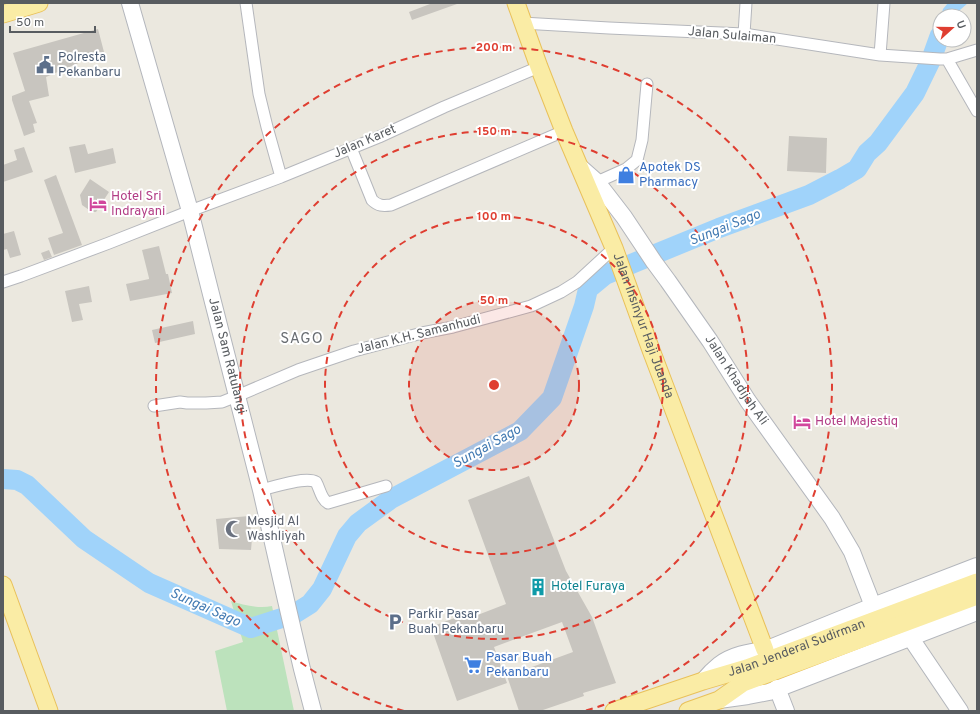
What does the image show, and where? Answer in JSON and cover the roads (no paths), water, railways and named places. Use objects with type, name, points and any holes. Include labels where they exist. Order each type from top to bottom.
[{"type":"main road","points":[[3,14],[39,3]]},
{"type":"main road","name":"Jalan Insinyur Haji Juanda","points":[[516,3],[522,23],[564,131],[619,263],[765,650]]},
{"type":"main road","name":"Jalan Jenderal Sudirman","points":[[688,711],[719,700],[745,675],[977,582]]},
{"type":"main road","points":[[3,585],[49,711]]},
{"type":"main road","name":"Jalan Jenderal Sudirman","points":[[614,711],[703,681],[745,675],[977,596]]},
{"type":"street","name":"Jalan Sam Ratulangi","points":[[130,3],[190,211],[261,490],[289,616],[313,711]]},
{"type":"street","points":[[246,3],[259,94],[281,177]]},
{"type":"street","points":[[744,34],[746,3]]},
{"type":"street","points":[[880,56],[884,3]]},
{"type":"street","name":"Jalan Sulaiman","points":[[522,23],[744,34],[880,56],[943,59],[977,50]]},
{"type":"street","points":[[943,59],[977,111]]},
{"type":"street","name":"Jalan Karet","points":[[3,282],[102,246],[281,177],[379,137],[444,107],[539,67]]},
{"type":"street","points":[[597,182],[626,169],[637,160],[642,140],[647,84]]},
{"type":"street","points":[[351,148],[372,200],[377,205],[385,206],[391,205],[564,131]]},
{"type":"street","name":"Jalan Khadijah Ali","points":[[580,167],[597,182],[624,217],[649,256],[710,341],[748,401],[832,518],[852,552],[873,606]]},
{"type":"street","name":"Jalan K.H. Samanhudi","points":[[154,406],[180,402],[222,402],[298,370],[354,351],[422,333],[454,327],[531,306],[561,292],[577,282],[619,263]]},
{"type":"street","points":[[261,490],[292,482],[312,480],[316,482],[322,497],[328,503],[386,486]]},
{"type":"street","points":[[703,681],[718,666],[728,660],[746,653],[765,650],[977,566]]},
{"type":"street","points":[[719,700],[761,693],[777,688],[977,612]]},
{"type":"street","points":[[910,637],[960,711]]},
{"type":"street","points":[[777,688],[786,711]]},
{"type":"water","points":[[948,3],[968,3],[962,8],[944,8]]},
{"type":"water","points":[[932,43],[932,48],[940,48],[938,54],[931,60],[929,52]]},
{"type":"waterway","name":"Sungai Sago","points":[[3,479],[17,480],[27,485],[84,539],[149,583],[251,628],[294,614],[310,604],[322,589],[347,536],[358,523],[391,499],[520,431],[552,398],[584,306],[588,289],[605,275],[719,228],[809,195],[857,169],[867,153],[878,143],[915,93],[935,48]]},
{"type":"place","name":"Polresta Pekanbaru","points":[[45,65]]},
{"type":"place","name":"Apotek DS Pharmacy","points":[[626,175]]},
{"type":"place","name":"Hotel Sri Indrayani","points":[[98,204]]},
{"type":"place","name":"Hotel Majestiq","points":[[802,422]]},
{"type":"place","name":"Mesjid Al Washliyah","points":[[234,529]]},
{"type":"place","name":"Hotel Furaya","points":[[538,587]]},
{"type":"place","name":"Parkir Pasar Buah Pekanbaru","points":[[395,622]]},
{"type":"place","name":"Pasar Buah Pekanbaru","points":[[473,665]]},
{"type":"district","name":"SAGO","points":[[302,339]]}]
